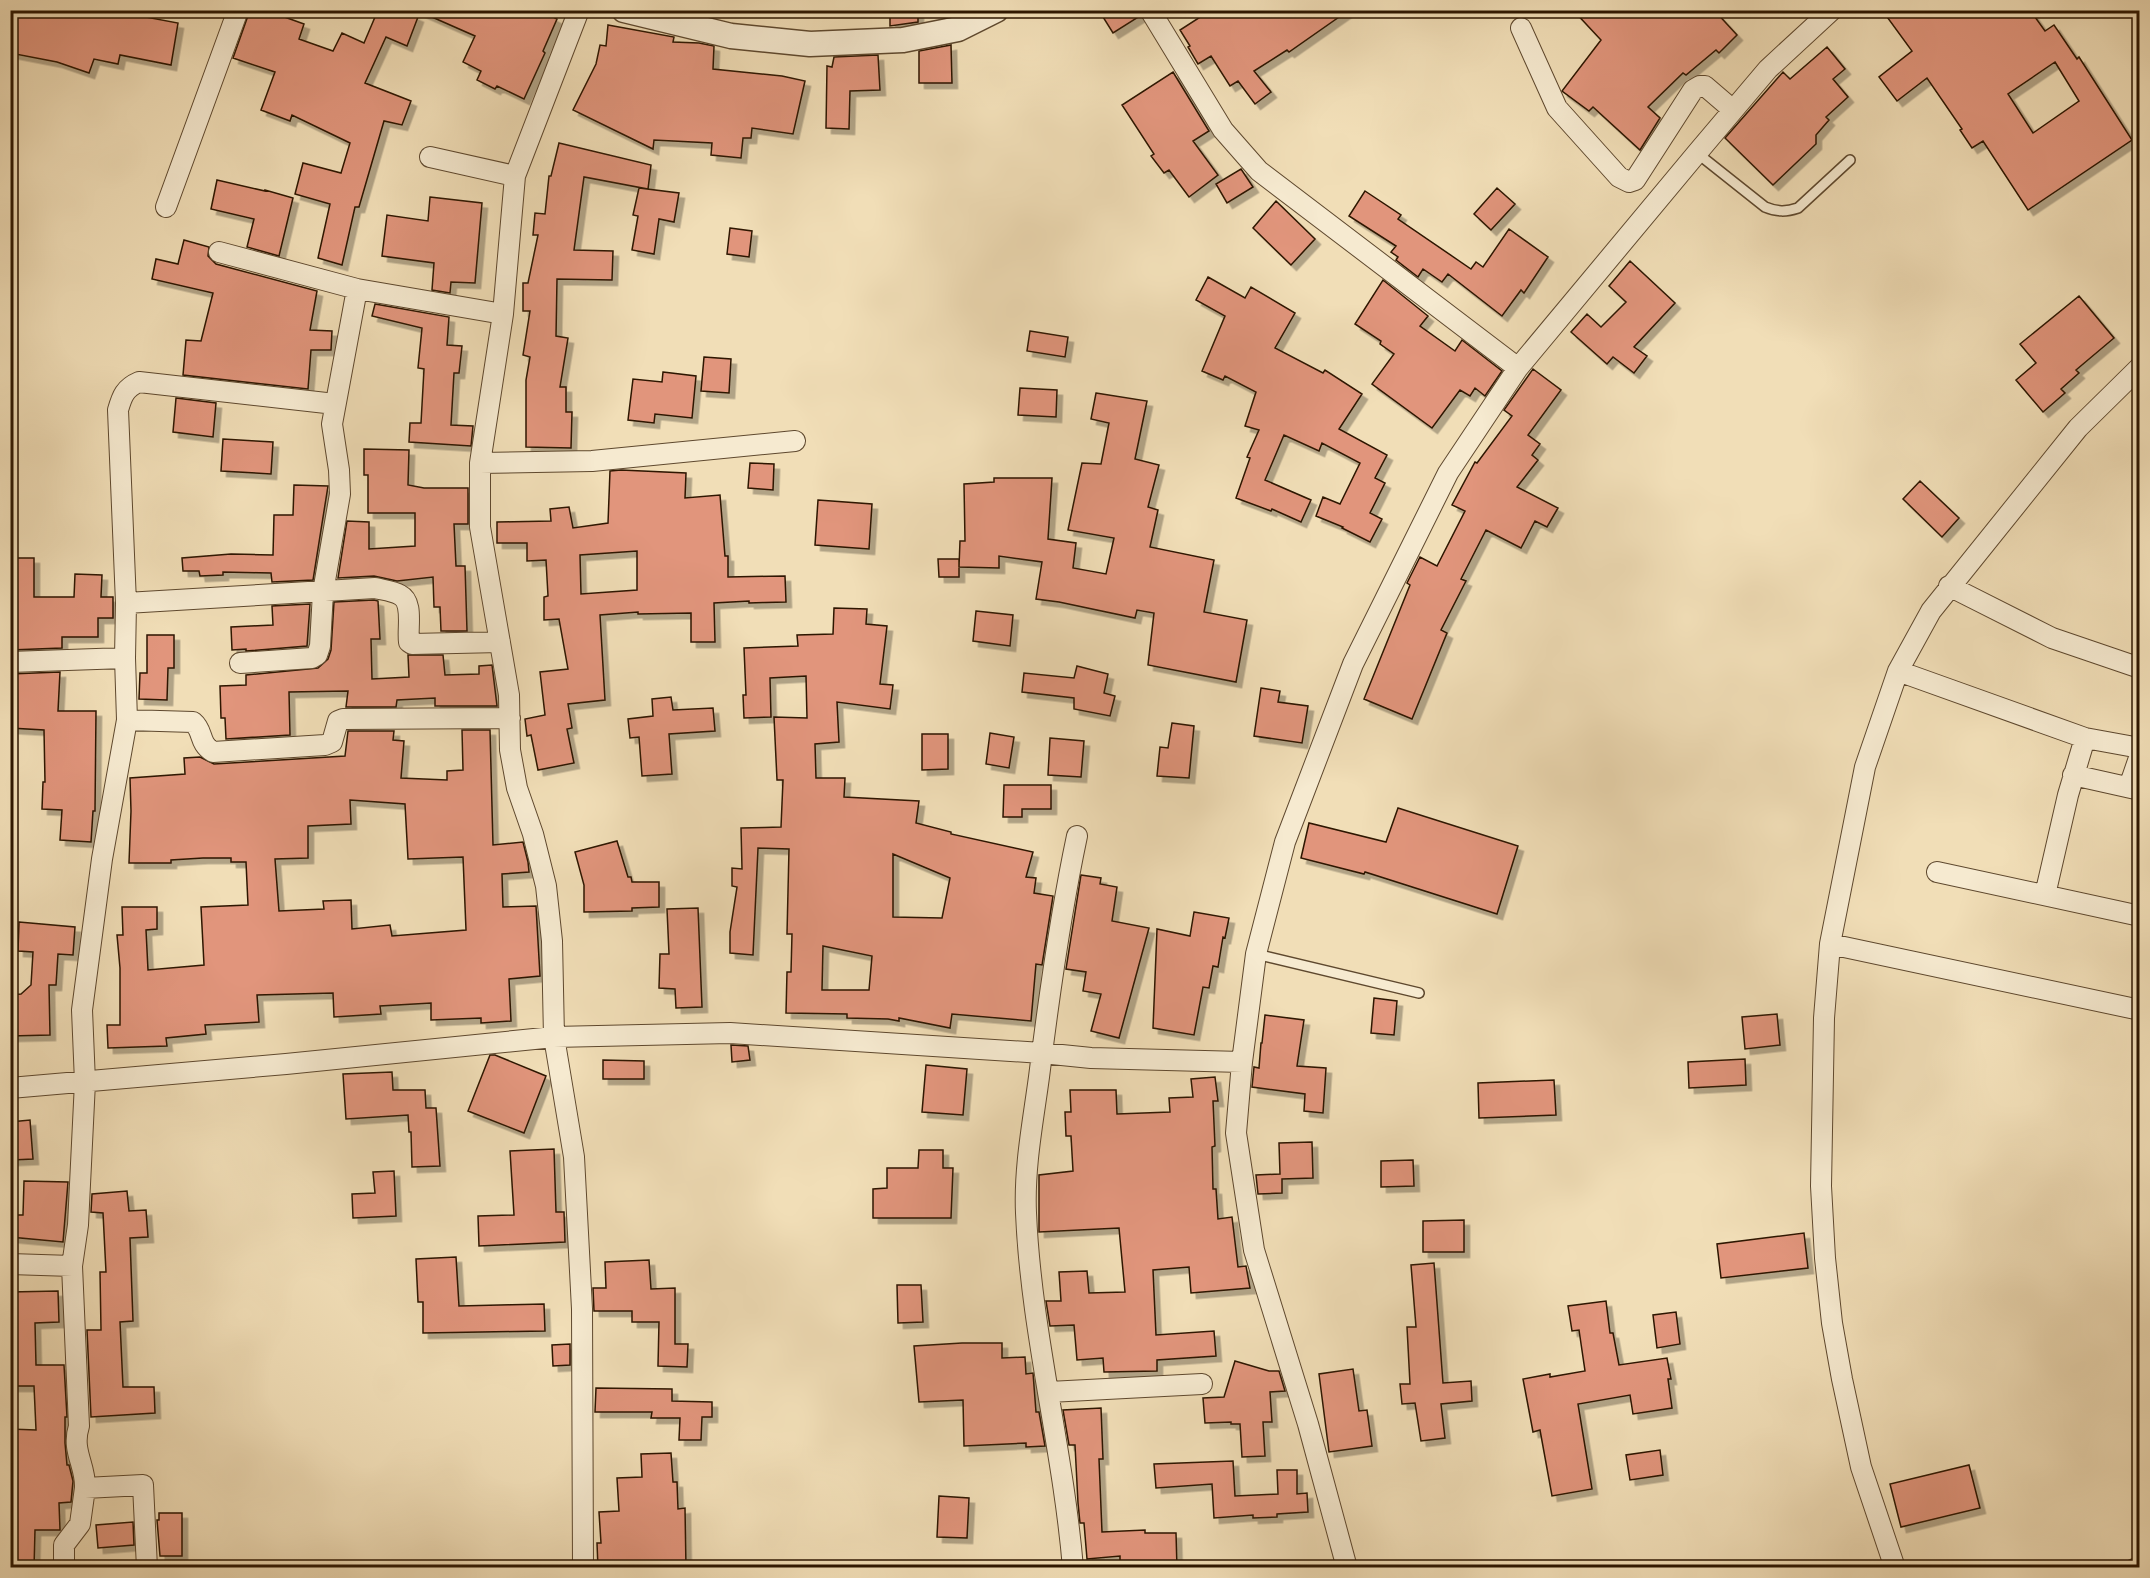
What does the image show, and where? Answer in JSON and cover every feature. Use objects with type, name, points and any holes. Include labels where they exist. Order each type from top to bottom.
[{"type":"street","points":[[166,207],[238,10]]},
{"type":"street","points":[[579,10],[515,176],[503,314],[480,463],[480,527],[509,695],[510,750],[517,788],[533,834],[546,886],[552,941],[554,1036],[574,1157],[582,1298],[583,1568]]},
{"type":"street","points":[[635,11],[731,36],[810,44],[903,40],[958,29],[996,10]]},
{"type":"street","points":[[1150,10],[1223,130],[1259,171],[1518,368]]},
{"type":"street","points":[[1347,1568],[1308,1424],[1254,1250],[1236,1132],[1242,1062],[1256,954],[1285,842],[1353,664],[1448,473],[1518,368],[1768,69],[1832,10]]},
{"type":"street","points":[[1521,28],[1557,108],[1619,177],[1629,182],[1635,180],[1693,90],[1705,86],[1733,110]]},
{"type":"street","points":[[430,157],[515,176]]},
{"type":"street","points":[[219,252],[357,289],[503,314]]},
{"type":"street","points":[[240,663],[316,657],[320,646],[323,592],[340,494],[339,470],[332,430],[357,289]]},
{"type":"street","points":[[1895,1568],[1859,1456],[1842,1379],[1832,1323],[1821,1186],[1824,1018],[1830,944],[1865,767],[1898,671],[1931,611],[2078,428],[2139,367]]},
{"type":"street","points":[[64,1568],[64,1545],[80,1524],[85,1488],[84,1474],[75,1444],[79,1426],[72,1266],[78,1225],[85,1082],[82,1010],[102,859],[127,720],[126,603],[118,410],[125,391],[129,386],[139,382],[335,404]]},
{"type":"street","points":[[480,463],[592,461],[795,441]]},
{"type":"street","points":[[1949,586],[2052,638],[2139,668]]},
{"type":"street","points":[[126,603],[375,588],[400,595],[406,601],[407,632],[409,642],[412,644],[500,642]]},
{"type":"street","points":[[10,662],[125,658]]},
{"type":"street","points":[[1898,671],[2085,738],[2139,748]]},
{"type":"street","points":[[127,720],[193,722],[198,726],[201,741],[213,752],[325,745],[332,742],[338,721],[343,719],[510,718]]},
{"type":"street","points":[[2045,895],[2073,775],[2085,738]]},
{"type":"street","points":[[2073,775],[2134,789],[2139,755]]},
{"type":"street","points":[[1073,1568],[1068,1511],[1038,1338],[1031,1284],[1026,1211],[1027,1172],[1049,990],[1077,836]]},
{"type":"street","points":[[1937,872],[2139,916]]},
{"type":"street","points":[[1830,944],[2139,1010]]},
{"type":"street","points":[[10,1088],[286,1064],[554,1036],[730,1033],[1091,1058],[1242,1062]]},
{"type":"street","points":[[10,1264],[72,1266]]},
{"type":"street","points":[[1049,1392],[1202,1384]]},
{"type":"street","points":[[85,1488],[143,1485],[147,1568]]},
{"type":"lane","points":[[1697,153],[1766,207],[1776,211],[1798,208],[1850,160]]},
{"type":"lane","points":[[1256,954],[1419,993]]},
{"type":"lane","points":[[2125,1568],[2139,1561]]},
{"type":"building","points":[[10,10],[141,10],[140,16],[178,23],[171,65],[120,55],[118,64],[94,59],[89,73],[57,62],[10,53]]},
{"type":"building","points":[[250,10],[265,10],[304,24],[299,39],[333,51],[342,33],[364,43],[378,10],[402,10],[418,17],[407,46],[386,37],[365,83],[411,101],[402,125],[384,121],[359,207],[355,207],[342,265],[318,258],[330,204],[295,194],[303,163],[341,173],[350,143],[292,115],[290,121],[261,110],[275,72],[233,58]]},
{"type":"building","points":[[416,10],[540,10],[557,19],[543,51],[545,53],[524,99],[497,86],[495,89],[477,80],[481,71],[463,62],[475,36]]},
{"type":"building","points":[[890,10],[918,10],[918,22],[890,26]]},
{"type":"building","points":[[1114,10],[1138,10],[1140,16],[1113,33],[1103,17]]},
{"type":"building","points":[[1211,10],[1349,10],[1289,52],[1287,50],[1254,71],[1271,92],[1255,104],[1238,81],[1230,86],[1211,56],[1198,64],[1180,30]]},
{"type":"building","points":[[1573,10],[1714,10],[1737,35],[1719,53],[1716,50],[1686,75],[1683,73],[1648,107],[1660,118],[1640,150],[1593,107],[1589,111],[1562,91],[1601,40]]},
{"type":"building","points":[[1882,10],[2030,10],[2045,31],[2054,25],[2077,59],[2079,57],[2132,140],[2028,210],[1983,141],[1972,148],[1960,130],[1962,129],[1927,78],[1897,101],[1879,77],[1912,51]],"holes":[[[2055,62],[2079,101],[2033,133],[2008,94]]]},
{"type":"building","points":[[608,25],[674,37],[673,42],[714,46],[713,69],[782,76],[805,81],[793,134],[752,128],[751,138],[743,138],[741,158],[711,155],[712,143],[654,140],[653,149],[573,110],[596,64],[600,45],[606,46]]},
{"type":"building","points":[[951,45],[952,83],[919,83],[919,51]]},
{"type":"building","points":[[1827,47],[1845,69],[1833,79],[1848,97],[1826,117],[1829,120],[1816,135],[1816,144],[1773,185],[1725,138],[1783,72],[1790,79]]},
{"type":"building","points":[[878,55],[880,90],[850,91],[849,129],[826,128],[827,66],[832,67],[834,57]]},
{"type":"building","points":[[1173,72],[1209,131],[1193,141],[1218,175],[1189,197],[1169,170],[1164,173],[1151,156],[1154,154],[1122,105]]},
{"type":"building","points":[[559,143],[651,165],[648,189],[584,177],[574,250],[613,251],[612,280],[557,279],[556,336],[568,338],[560,387],[566,387],[566,412],[572,412],[571,448],[526,447],[526,380],[530,357],[523,355],[530,311],[523,311],[523,283],[528,283],[538,235],[533,235],[535,213],[545,214],[549,176],[551,176]]},
{"type":"building","points":[[1241,169],[1253,187],[1227,203],[1216,184]]},
{"type":"building","points":[[217,180],[293,198],[279,256],[247,247],[254,219],[211,209]]},
{"type":"building","points":[[639,188],[679,193],[674,222],[659,219],[654,254],[632,250],[638,216],[633,215]]},
{"type":"building","points":[[1497,188],[1515,204],[1491,230],[1474,214]]},
{"type":"building","points":[[1365,191],[1401,215],[1398,219],[1471,269],[1476,262],[1483,267],[1509,229],[1548,257],[1524,293],[1521,290],[1502,316],[1448,274],[1442,282],[1423,269],[1418,277],[1396,260],[1398,257],[1391,252],[1396,246],[1349,216]]},
{"type":"building","points":[[430,197],[482,203],[475,283],[451,282],[450,293],[432,290],[434,263],[382,256],[387,215],[428,221]]},
{"type":"building","points":[[1276,201],[1315,239],[1291,265],[1253,228]]},
{"type":"building","points":[[730,228],[752,231],[749,257],[727,254]]},
{"type":"building","points":[[184,240],[209,247],[208,256],[216,264],[317,291],[310,330],[332,331],[331,350],[311,350],[308,389],[183,375],[186,340],[201,341],[213,293],[152,279],[156,259],[178,264]]},
{"type":"building","points":[[1630,261],[1675,303],[1634,347],[1647,356],[1634,373],[1613,357],[1607,364],[1571,332],[1587,314],[1601,327],[1626,302],[1609,286]]},
{"type":"building","points":[[1208,277],[1245,298],[1251,287],[1295,313],[1275,348],[1323,373],[1325,370],[1362,394],[1339,429],[1387,455],[1375,478],[1385,483],[1370,513],[1382,519],[1370,542],[1343,527],[1316,516],[1323,497],[1340,504],[1360,463],[1322,443],[1319,451],[1284,435],[1265,480],[1311,500],[1301,522],[1272,509],[1271,511],[1236,498],[1250,458],[1247,457],[1259,430],[1245,426],[1256,392],[1225,376],[1223,380],[1202,371],[1225,316],[1196,300]]},
{"type":"building","points":[[1383,280],[1428,316],[1420,326],[1455,351],[1462,340],[1502,371],[1485,396],[1475,388],[1470,396],[1460,390],[1432,428],[1372,384],[1394,354],[1380,344],[1381,341],[1355,324]]},
{"type":"building","points":[[2079,296],[2114,338],[2076,370],[2079,373],[2061,389],[2065,393],[2043,412],[2016,380],[2036,363],[2020,344]]},
{"type":"building","points":[[375,304],[449,317],[447,345],[462,346],[459,373],[454,373],[451,425],[473,426],[471,446],[409,442],[410,423],[421,423],[424,369],[418,368],[422,328],[372,316]]},
{"type":"building","points":[[1030,331],[1068,337],[1065,357],[1027,351]]},
{"type":"building","points":[[704,357],[731,359],[729,393],[701,391]]},
{"type":"building","points":[[1533,369],[1561,390],[1528,435],[1540,444],[1532,455],[1538,460],[1517,487],[1558,508],[1547,527],[1535,521],[1521,548],[1486,530],[1461,579],[1466,581],[1441,630],[1447,633],[1412,719],[1364,699],[1410,585],[1407,583],[1420,557],[1437,566],[1465,511],[1452,505],[1475,462],[1477,463],[1512,416],[1504,410]]},
{"type":"building","points":[[663,372],[696,376],[692,418],[655,414],[654,423],[628,420],[633,379],[662,382]]},
{"type":"building","points":[[1020,388],[1057,390],[1056,417],[1018,415]]},
{"type":"building","points":[[1096,393],[1147,401],[1135,459],[1159,465],[1148,507],[1158,510],[1150,547],[1214,560],[1204,612],[1247,620],[1236,682],[1148,665],[1154,613],[1137,610],[1135,618],[1036,599],[1042,562],[999,556],[999,568],[959,567],[960,541],[965,541],[964,484],[994,482],[994,478],[1052,478],[1048,539],[1076,543],[1073,568],[1106,574],[1114,538],[1068,530],[1082,463],[1101,464],[1109,423],[1091,419]]},
{"type":"building","points":[[176,398],[216,403],[213,437],[173,432]]},
{"type":"building","points":[[223,439],[273,442],[271,474],[221,471]]},
{"type":"building","points":[[364,449],[409,450],[408,485],[424,488],[468,488],[468,524],[454,524],[456,566],[465,566],[467,631],[441,631],[440,607],[434,607],[433,577],[397,581],[374,576],[338,578],[347,521],[369,522],[369,549],[415,546],[415,513],[368,513],[368,475],[364,475]]},
{"type":"building","points":[[750,463],[774,464],[773,490],[748,488]]},
{"type":"building","points":[[610,471],[686,473],[685,498],[720,495],[725,556],[728,556],[728,577],[785,576],[786,602],[714,603],[715,642],[691,642],[691,613],[638,614],[638,612],[600,615],[605,700],[568,704],[572,728],[567,729],[574,763],[538,770],[531,735],[527,736],[525,719],[545,715],[540,672],[568,669],[559,619],[544,620],[544,597],[548,596],[546,560],[527,561],[527,543],[497,543],[497,522],[551,521],[550,509],[569,507],[573,528],[608,523]],"holes":[[[637,551],[637,590],[581,594],[580,555]]]},
{"type":"building","points":[[1920,481],[1959,518],[1942,537],[1903,499]]},
{"type":"building","points":[[294,485],[328,486],[313,580],[272,582],[271,573],[223,572],[223,575],[200,576],[199,571],[183,571],[182,558],[231,554],[273,555],[274,515],[293,515]]},
{"type":"building","points":[[818,500],[872,504],[869,549],[815,545]]},
{"type":"building","points":[[11,558],[34,558],[34,597],[74,597],[75,574],[102,575],[101,597],[113,597],[113,618],[98,618],[98,637],[62,637],[62,648],[10,650]]},
{"type":"building","points":[[938,559],[959,559],[959,577],[939,577]]},
{"type":"building","points":[[378,601],[380,639],[371,639],[372,679],[409,677],[408,655],[443,655],[445,675],[479,674],[479,666],[492,665],[497,706],[435,706],[435,698],[397,700],[396,707],[346,707],[348,691],[289,692],[290,735],[226,739],[225,718],[221,718],[220,686],[246,685],[246,675],[318,668],[328,659],[331,650],[334,602]]},
{"type":"building","points":[[310,604],[307,646],[232,650],[231,627],[273,625],[272,606]]},
{"type":"building","points":[[834,608],[867,609],[866,624],[887,626],[880,684],[893,685],[890,709],[837,702],[839,742],[815,744],[816,778],[845,778],[844,797],[919,801],[916,823],[951,832],[951,834],[1033,852],[1026,877],[1036,878],[1034,893],[1053,896],[1042,965],[1036,964],[1031,1021],[952,1014],[950,1028],[899,1018],[899,1021],[847,1018],[847,1014],[786,1013],[787,972],[791,972],[792,934],[787,934],[789,849],[758,848],[753,955],[730,953],[730,932],[737,887],[732,886],[732,868],[742,869],[741,828],[781,827],[783,780],[777,780],[774,717],[807,718],[806,676],[770,678],[771,717],[744,718],[743,695],[746,695],[744,648],[798,646],[797,635],[833,634]],"holes":[[[893,854],[950,878],[942,918],[893,917]],[[823,946],[872,956],[869,990],[822,990]]]},
{"type":"building","points":[[976,611],[1013,615],[1010,646],[973,641]]},
{"type":"building","points":[[147,635],[174,635],[174,668],[168,668],[167,700],[139,699],[140,673],[147,673]]},
{"type":"building","points":[[1077,666],[1108,674],[1104,693],[1115,696],[1110,716],[1074,709],[1074,698],[1022,692],[1024,673],[1074,678]]},
{"type":"building","points":[[60,672],[58,711],[96,711],[95,811],[93,811],[91,842],[60,840],[62,810],[42,809],[43,782],[45,782],[44,730],[10,728],[10,674]]},
{"type":"building","points":[[1261,688],[1280,691],[1278,702],[1308,706],[1302,743],[1254,736]]},
{"type":"building","points":[[671,697],[673,710],[713,708],[715,731],[669,734],[672,774],[642,776],[639,737],[630,738],[628,719],[653,716],[652,699]]},
{"type":"building","points":[[1172,723],[1194,726],[1189,778],[1157,776],[1160,747],[1168,748]]},
{"type":"building","points":[[462,730],[490,730],[493,845],[523,842],[529,872],[502,874],[503,907],[536,906],[540,976],[509,979],[511,1021],[481,1023],[481,1018],[431,1020],[431,1003],[380,1006],[381,1014],[334,1017],[333,993],[257,995],[259,1022],[205,1025],[206,1034],[166,1038],[167,1046],[108,1048],[107,1025],[120,1025],[120,968],[117,935],[123,935],[122,907],[157,907],[157,929],[146,930],[148,970],[204,965],[201,907],[248,905],[246,862],[231,862],[231,858],[203,858],[171,860],[171,863],[129,863],[130,778],[185,774],[184,758],[200,757],[214,764],[345,756],[348,731],[394,731],[393,740],[404,741],[401,778],[447,780],[447,771],[463,770]],"holes":[[[350,800],[405,804],[408,859],[463,857],[466,930],[392,936],[390,925],[352,929],[351,900],[323,901],[324,909],[279,911],[275,859],[308,858],[308,826],[351,824]]]},
{"type":"building","points":[[990,733],[1014,737],[1009,768],[986,764]]},
{"type":"building","points":[[922,734],[948,734],[948,769],[922,770]]},
{"type":"building","points":[[1050,738],[1084,741],[1081,777],[1048,775]]},
{"type":"building","points":[[1004,785],[1051,785],[1051,809],[1022,809],[1022,817],[1003,817]]},
{"type":"building","points":[[1398,808],[1518,846],[1497,914],[1365,872],[1364,874],[1301,858],[1309,823],[1386,842]]},
{"type":"building","points":[[617,841],[628,877],[631,877],[632,882],[659,882],[659,907],[632,908],[632,911],[584,912],[584,885],[575,852]]},
{"type":"building","points":[[1081,875],[1101,878],[1100,884],[1117,887],[1112,921],[1149,928],[1119,1038],[1091,1031],[1101,994],[1083,991],[1086,972],[1066,969]]},
{"type":"building","points":[[698,908],[702,1007],[676,1008],[675,989],[659,988],[660,954],[669,954],[667,909]]},
{"type":"building","points":[[1194,912],[1229,918],[1218,967],[1213,966],[1209,988],[1203,987],[1194,1035],[1153,1028],[1157,929],[1190,936]]},
{"type":"building","points":[[19,922],[75,927],[73,955],[58,954],[56,985],[49,985],[50,1035],[10,1036],[10,995],[21,994],[31,985],[33,952],[18,951]]},
{"type":"building","points":[[1374,998],[1397,1001],[1394,1035],[1371,1033]]},
{"type":"building","points":[[1777,1014],[1780,1045],[1745,1049],[1742,1017]]},
{"type":"building","points":[[1265,1015],[1304,1020],[1297,1066],[1326,1068],[1323,1113],[1304,1111],[1305,1094],[1252,1087],[1254,1067],[1259,1068]]},
{"type":"building","points":[[731,1045],[748,1046],[750,1060],[732,1062]]},
{"type":"building","points":[[490,1055],[546,1076],[524,1133],[468,1111]]},
{"type":"building","points":[[1745,1059],[1746,1085],[1689,1088],[1688,1062]]},
{"type":"building","points":[[603,1060],[644,1061],[644,1079],[603,1079]]},
{"type":"building","points":[[926,1065],[967,1069],[963,1115],[922,1112]]},
{"type":"building","points":[[392,1072],[393,1090],[425,1090],[426,1108],[436,1108],[440,1166],[412,1167],[408,1115],[346,1119],[343,1074]]},
{"type":"building","points":[[1215,1077],[1218,1101],[1213,1101],[1215,1146],[1212,1147],[1213,1189],[1216,1189],[1218,1219],[1232,1217],[1238,1267],[1246,1266],[1250,1288],[1191,1293],[1189,1267],[1153,1270],[1156,1335],[1214,1331],[1216,1356],[1157,1360],[1157,1371],[1104,1372],[1103,1358],[1077,1360],[1074,1325],[1050,1326],[1046,1301],[1061,1301],[1059,1272],[1087,1271],[1089,1293],[1125,1292],[1119,1228],[1039,1232],[1039,1175],[1073,1171],[1071,1136],[1066,1136],[1065,1112],[1071,1112],[1070,1090],[1116,1090],[1117,1114],[1170,1112],[1169,1098],[1193,1097],[1191,1079]]},
{"type":"building","points":[[1554,1080],[1556,1115],[1479,1118],[1478,1083]]},
{"type":"building","points":[[30,1120],[33,1159],[12,1160],[10,1122]]},
{"type":"building","points":[[1312,1142],[1313,1178],[1282,1179],[1282,1193],[1258,1194],[1256,1175],[1280,1174],[1279,1143]]},
{"type":"building","points":[[554,1149],[556,1212],[564,1212],[565,1242],[479,1246],[478,1216],[514,1215],[510,1151]]},
{"type":"building","points":[[919,1150],[943,1150],[943,1168],[953,1168],[951,1218],[873,1218],[873,1189],[887,1188],[887,1168],[918,1168]]},
{"type":"building","points":[[1413,1160],[1414,1186],[1381,1187],[1381,1161]]},
{"type":"building","points":[[394,1171],[396,1216],[353,1218],[352,1194],[375,1193],[373,1172]]},
{"type":"building","points":[[24,1181],[68,1182],[63,1242],[10,1237],[10,1215],[23,1215]]},
{"type":"building","points":[[127,1191],[129,1211],[146,1210],[148,1237],[130,1238],[133,1321],[120,1322],[123,1387],[154,1387],[155,1413],[91,1417],[87,1330],[101,1330],[100,1272],[106,1272],[103,1213],[91,1212],[92,1194]]},
{"type":"building","points":[[1464,1220],[1464,1252],[1423,1252],[1423,1221]]},
{"type":"building","points":[[1804,1233],[1808,1268],[1721,1278],[1717,1244]]},
{"type":"building","points":[[456,1257],[459,1306],[544,1304],[545,1331],[423,1333],[423,1302],[418,1302],[416,1259]]},
{"type":"building","points":[[649,1260],[651,1289],[675,1288],[675,1344],[688,1344],[687,1367],[658,1366],[659,1322],[632,1322],[632,1311],[594,1311],[593,1288],[606,1288],[605,1262]]},
{"type":"building","points":[[1434,1263],[1443,1383],[1471,1381],[1472,1401],[1441,1404],[1445,1438],[1421,1441],[1415,1403],[1402,1404],[1400,1384],[1410,1384],[1407,1327],[1416,1327],[1411,1265]]},
{"type":"building","points":[[897,1285],[921,1285],[923,1322],[898,1323]]},
{"type":"building","points":[[58,1291],[59,1322],[35,1323],[36,1365],[64,1365],[67,1417],[65,1417],[65,1443],[67,1465],[69,1465],[73,1481],[71,1502],[59,1503],[60,1530],[35,1530],[34,1568],[10,1568],[10,1429],[36,1430],[34,1386],[10,1386],[10,1292]]},
{"type":"building","points":[[1606,1301],[1610,1333],[1613,1333],[1619,1365],[1667,1358],[1671,1379],[1668,1379],[1672,1408],[1633,1414],[1630,1395],[1578,1404],[1592,1489],[1552,1496],[1540,1430],[1533,1432],[1523,1379],[1585,1371],[1579,1330],[1572,1331],[1568,1306]]},
{"type":"building","points":[[1676,1312],[1680,1344],[1657,1348],[1653,1315]]},
{"type":"building","points":[[1002,1343],[1002,1358],[1025,1357],[1026,1374],[1033,1373],[1036,1412],[1039,1412],[1045,1446],[1026,1447],[1026,1443],[964,1446],[963,1400],[919,1402],[914,1346]]},
{"type":"building","points":[[570,1344],[570,1365],[553,1366],[552,1345]]},
{"type":"building","points":[[1235,1361],[1269,1371],[1279,1371],[1285,1391],[1270,1392],[1272,1422],[1263,1422],[1265,1456],[1242,1457],[1240,1424],[1205,1423],[1203,1398],[1224,1397]]},
{"type":"building","points":[[1353,1369],[1359,1411],[1367,1410],[1372,1446],[1329,1452],[1319,1374]]},
{"type":"building","points":[[596,1388],[672,1389],[672,1401],[712,1402],[712,1417],[702,1417],[701,1440],[679,1440],[680,1418],[651,1418],[652,1412],[595,1412]]},
{"type":"building","points":[[1101,1408],[1103,1459],[1099,1459],[1102,1532],[1145,1530],[1145,1533],[1176,1533],[1177,1568],[1120,1568],[1120,1556],[1087,1559],[1084,1523],[1080,1523],[1075,1445],[1069,1445],[1063,1410]]},
{"type":"building","points":[[1660,1450],[1663,1475],[1630,1480],[1626,1455]]},
{"type":"building","points":[[671,1453],[673,1482],[677,1482],[678,1509],[685,1508],[686,1568],[598,1568],[597,1543],[601,1543],[599,1512],[619,1511],[617,1478],[642,1477],[641,1454]]},
{"type":"building","points":[[1233,1461],[1235,1496],[1278,1494],[1277,1470],[1297,1470],[1297,1494],[1307,1493],[1308,1512],[1277,1514],[1277,1517],[1253,1518],[1253,1515],[1214,1518],[1212,1484],[1156,1488],[1154,1464]]},
{"type":"building","points":[[1969,1465],[1980,1508],[1901,1527],[1890,1484]]},
{"type":"building","points":[[939,1496],[969,1498],[967,1538],[937,1537]]},
{"type":"building","points":[[159,1513],[182,1513],[182,1556],[160,1556],[157,1520],[159,1520]]},
{"type":"building","points":[[133,1522],[134,1545],[98,1548],[96,1525]]}]
